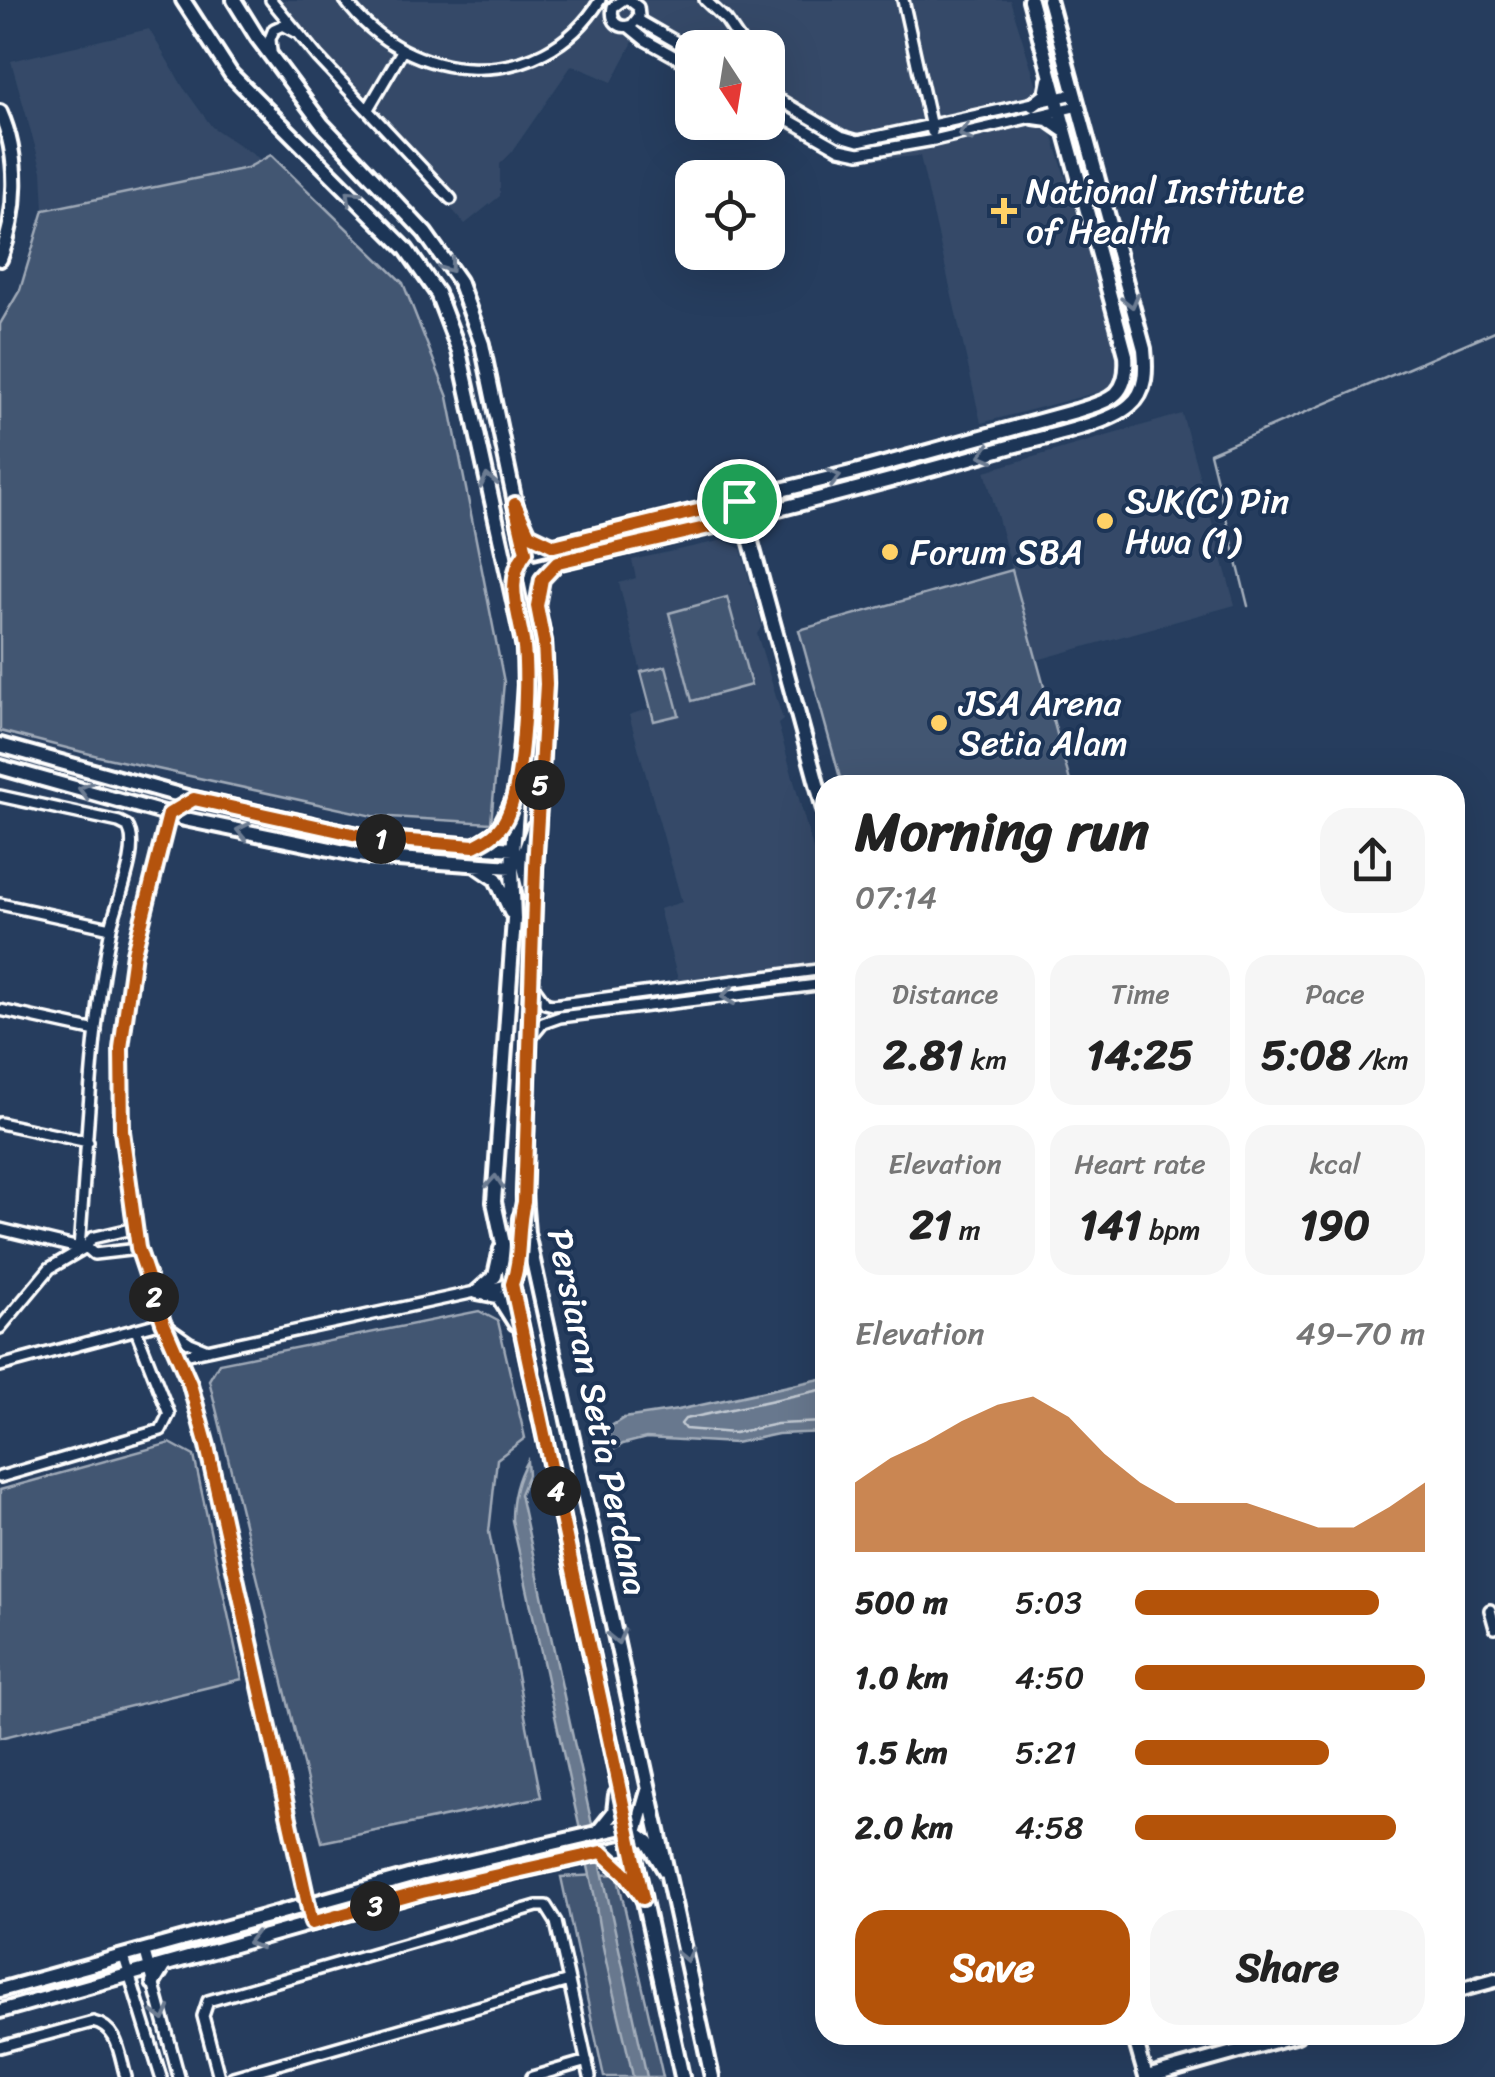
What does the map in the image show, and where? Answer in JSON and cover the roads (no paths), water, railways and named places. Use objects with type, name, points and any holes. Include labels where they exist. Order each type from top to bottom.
[{"type":"street","name":"Persiaran Setia Perdana","points":[[183,0],[231,74],[406,248],[437,292],[459,352],[524,647],[514,919],[494,1202],[618,1782],[632,1828],[631,1846],[682,2077]]},
{"type":"street","name":"Persiaran Setia Perdana","points":[[234,0],[322,124],[425,233],[458,281],[482,344],[524,561],[544,642],[546,684],[524,1202],[531,1252],[712,2077]]},
{"type":"street","points":[[272,0],[451,199]]},
{"type":"street","points":[[345,0],[371,30],[402,51],[439,65],[490,68],[514,64],[576,32],[600,0]]},
{"type":"street","points":[[633,23],[638,7],[626,0],[613,7],[612,16],[620,26],[633,23],[675,43]]},
{"type":"street","points":[[705,0],[733,30]]},
{"type":"street","points":[[900,0],[934,140]]},
{"type":"street","points":[[514,600],[514,571],[524,561],[554,546],[1076,411],[1107,401],[1119,392],[1127,373],[1126,355],[1030,0]]},
{"type":"street","points":[[499,532],[524,561],[558,562],[773,512],[1080,426],[1113,416],[1131,405],[1142,390],[1146,372],[1144,349],[1049,0]]},
{"type":"street","points":[[1055,25],[1058,0]]},
{"type":"street","points":[[633,23],[645,40],[675,57]]},
{"type":"street","points":[[273,58],[270,38],[274,29],[283,24],[298,33]]},
{"type":"street","points":[[368,109],[402,51]]},
{"type":"street","points":[[1033,111],[1046,95],[1050,70]]},
{"type":"street","points":[[785,117],[849,153],[934,140],[1076,100]]},
{"type":"street","points":[[785,104],[858,142],[1033,111],[1067,133]]},
{"type":"street","points":[[0,112],[14,166],[14,202],[0,259]]},
{"type":"street","points":[[739,501],[815,776]]},
{"type":"street","points":[[515,504],[529,534],[554,546]]},
{"type":"street","points":[[752,541],[756,526],[773,512]]},
{"type":"street","points":[[711,527],[752,541]]},
{"type":"street","points":[[537,606],[542,579],[558,562]]},
{"type":"street","points":[[0,745],[194,799],[371,838],[474,846],[516,858],[534,901]]},
{"type":"street","points":[[0,767],[169,814],[369,856],[474,865],[516,858]]},
{"type":"street","points":[[474,846],[502,825],[516,784]]},
{"type":"street","points":[[158,789],[169,814],[134,953],[121,1048],[122,1131],[135,1228],[138,1248],[164,1324],[188,1378],[207,1446],[312,1923]]},
{"type":"street","points":[[0,796],[119,822],[132,832],[134,841],[112,928],[96,1031],[83,1248]]},
{"type":"street","points":[[169,814],[194,799]]},
{"type":"street","points":[[516,858],[538,815]]},
{"type":"street","points":[[474,865],[496,880],[514,919]]},
{"type":"street","points":[[0,904],[112,928]]},
{"type":"street","points":[[531,983],[545,1003],[553,1004],[815,969]]},
{"type":"street","points":[[529,1040],[542,1024],[560,1017],[815,985]]},
{"type":"street","points":[[0,1010],[96,1031]]},
{"type":"street","points":[[0,1122],[88,1142]]},
{"type":"street","points":[[178,1356],[512,1284],[519,1266],[518,1225],[524,1202]]},
{"type":"street","points":[[0,1328],[50,1268],[92,1238],[135,1228]]},
{"type":"street","points":[[0,1229],[94,1254],[138,1248]]},
{"type":"street","points":[[476,1292],[495,1276],[500,1265],[500,1230]]},
{"type":"street","points":[[476,1292],[490,1293],[503,1300],[524,1338]]},
{"type":"street","points":[[0,1366],[164,1324],[190,1343],[208,1350]]},
{"type":"street","points":[[0,1477],[162,1430],[169,1414],[136,1330]]},
{"type":"street","points":[[188,1378],[195,1358],[208,1350]]},
{"type":"street","points":[[1490,1610],[1495,1628]]},
{"type":"street","points":[[597,1832],[614,1812],[618,1782]]},
{"type":"street","points":[[632,1828],[650,1784]]},
{"type":"street","points":[[0,1990],[419,1874],[597,1832],[632,1828]]},
{"type":"street","points":[[632,1828],[669,1876]]},
{"type":"street","points":[[0,2012],[151,1976],[164,1965],[422,1892],[631,1846]]},
{"type":"street","points":[[595,1853],[626,1874],[643,1898]]},
{"type":"street","points":[[219,2077],[203,2016],[208,2001],[546,1906],[552,1913],[590,2077]]},
{"type":"street","points":[[145,1952],[178,2077],[169,2077]]},
{"type":"street","points":[[124,1957],[161,2077]]},
{"type":"street","points":[[233,2077],[569,1980]]},
{"type":"street","points":[[1465,1988],[1495,1980]]},
{"type":"street","points":[[0,2048],[93,2022],[105,2025],[114,2034],[126,2077]]},
{"type":"street","points":[[1137,2045],[1146,2077],[1261,2045]]},
{"type":"street","points":[[532,2077],[587,2062]]},
{"type":"water","points":[[815,1380],[815,1432],[778,1434],[735,1443],[646,1438],[610,1452],[601,1445],[603,1431],[624,1418]]},
{"type":"water","points":[[527,1461],[528,1475],[520,1494],[647,2077],[633,2077],[512,1520],[515,1489]]},
{"type":"waterway","points":[[1248,606],[1210,453],[1495,331]]},
{"type":"place","name":"National Institute of Health","points":[[1004,211]]},
{"type":"place","name":"SJK(C) Pin Hwa (1)","points":[[1105,521]]},
{"type":"place","name":"Forum SBA","points":[[890,552]]},
{"type":"place","name":"JSA Arena Setia Alam","points":[[939,723]]}]
